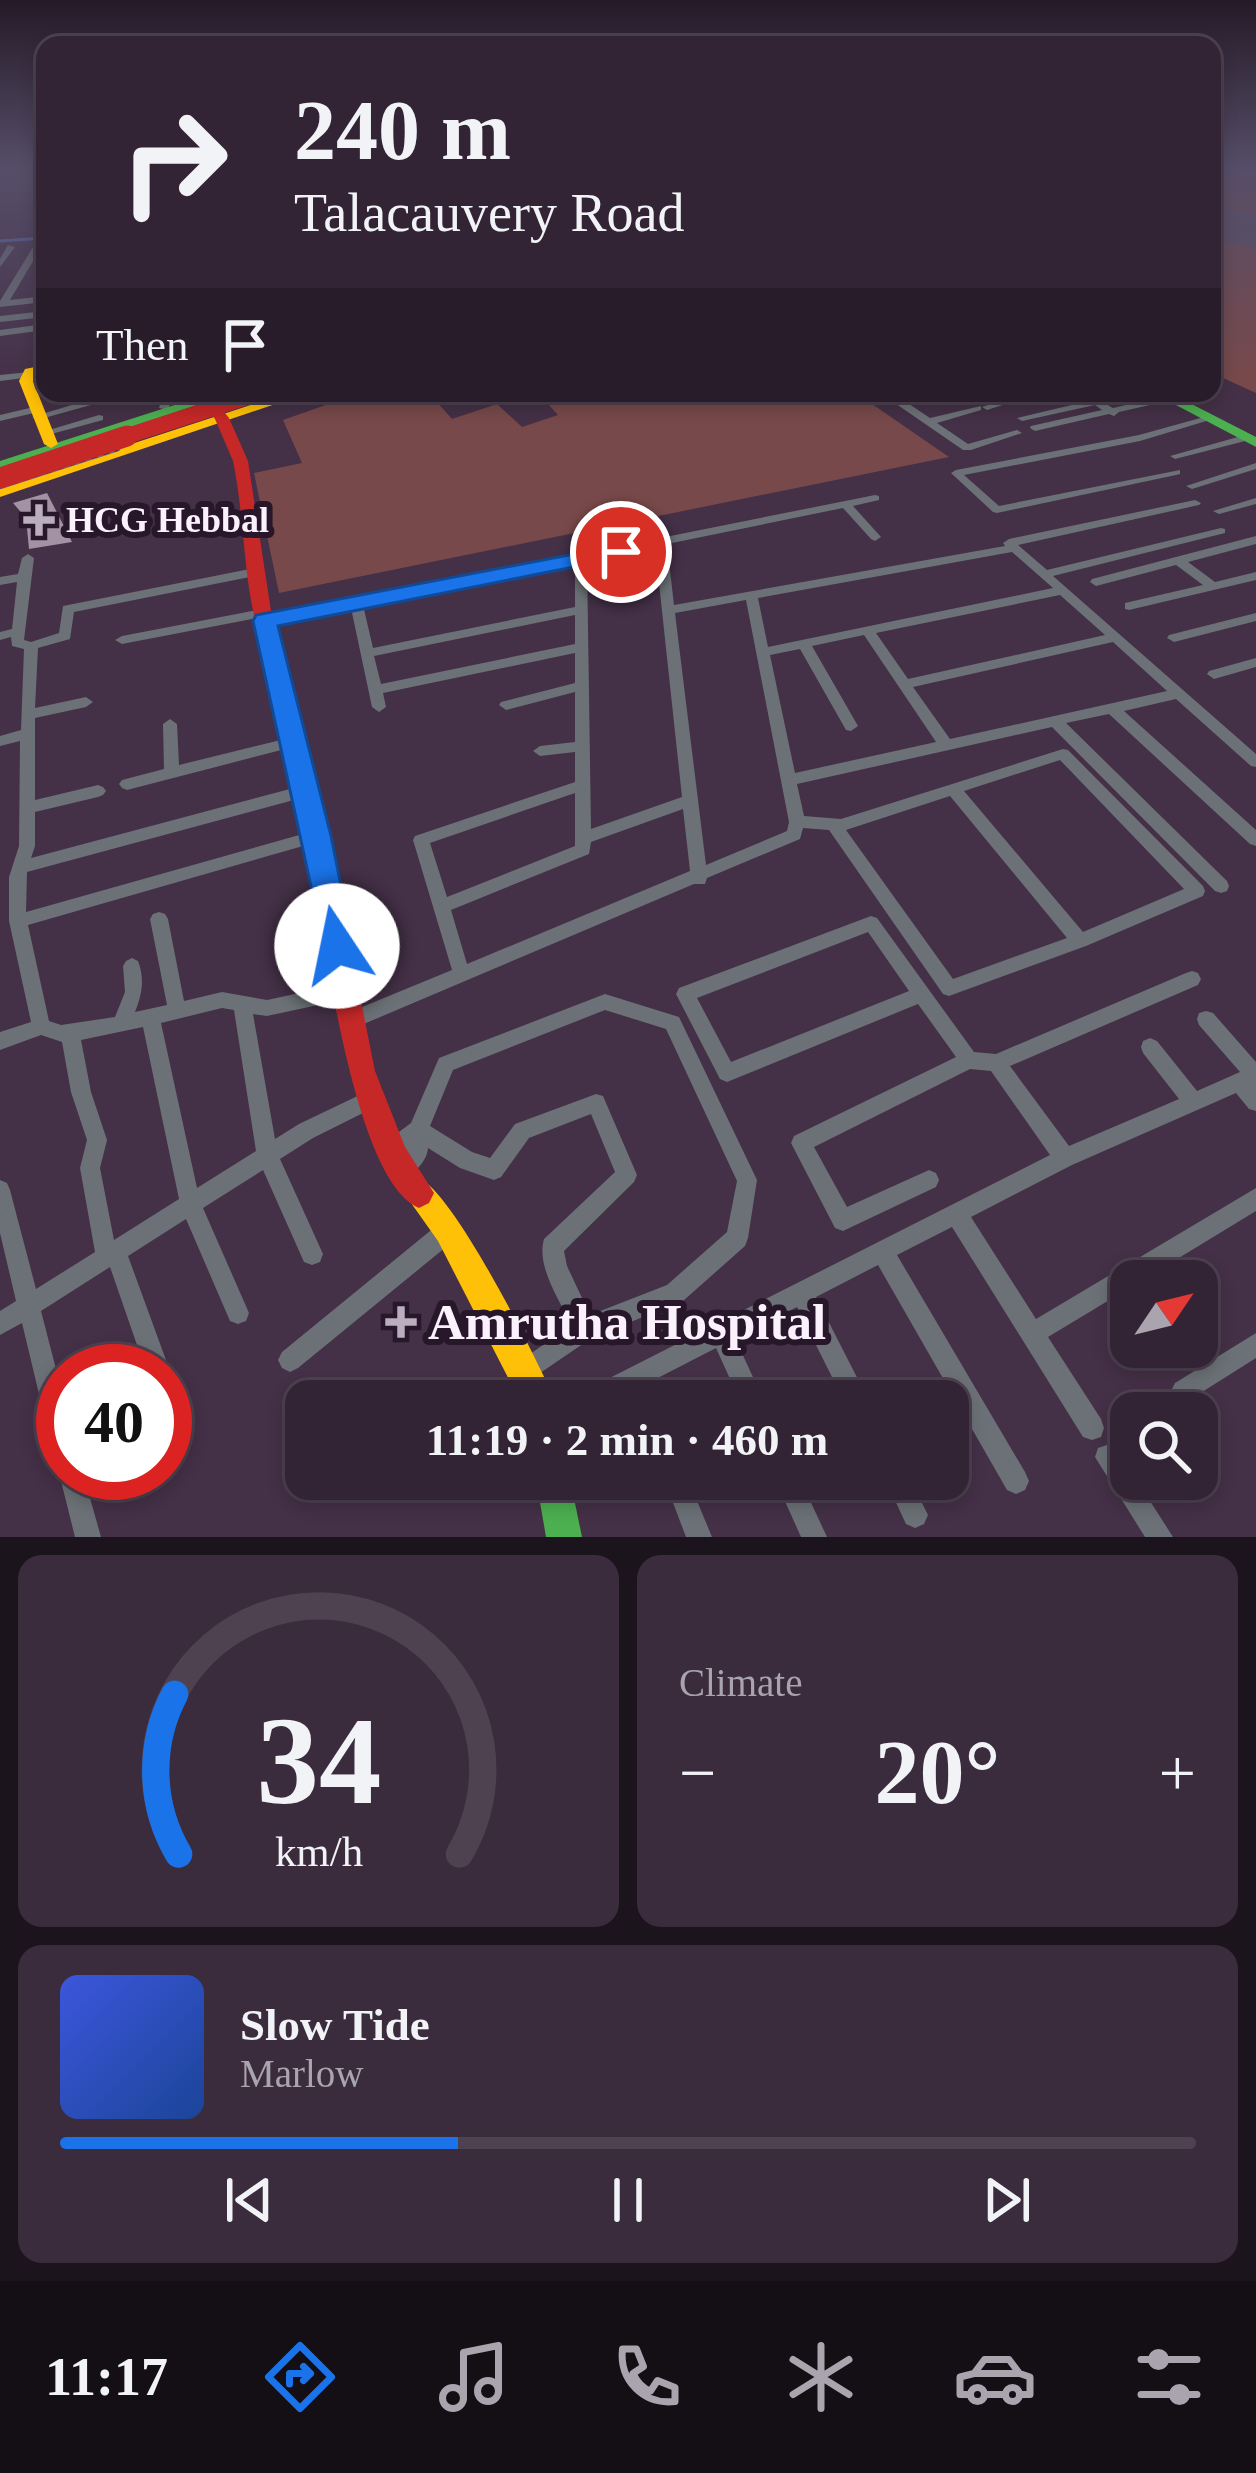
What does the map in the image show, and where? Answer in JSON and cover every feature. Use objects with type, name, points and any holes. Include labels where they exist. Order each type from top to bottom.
[{"type":"main road","points":[[0,472],[38,404],[100,402]]},
{"type":"main road","points":[[0,472],[217,402]]},
{"type":"main road","points":[[0,492],[218,402]]},
{"type":"main road","points":[[220,402],[246,475],[255,572],[316,836],[368,1100],[396,1160],[449,1230],[528,1380]]},
{"type":"main road","points":[[0,472],[230,402]]},
{"type":"main road","points":[[1179,402],[1252,439]]},
{"type":"main road","points":[[1181,402],[1252,439]]},
{"type":"main road","points":[[557,1500],[564,1537]]},
{"type":"street","points":[[0,265],[11,247]]},
{"type":"street","points":[[2,304],[36,248]]},
{"type":"street","points":[[2,304],[36,300]]},
{"type":"street","points":[[0,320],[36,315]]},
{"type":"street","points":[[0,333],[36,328]]},
{"type":"street","points":[[0,378],[38,404]]},
{"type":"street","points":[[899,402],[968,448],[1017,433]]},
{"type":"street","points":[[928,422],[1001,402]]},
{"type":"street","points":[[1022,418],[1097,402],[1114,413]]},
{"type":"street","points":[[1035,428],[1146,402]]},
{"type":"street","points":[[0,418],[38,404]]},
{"type":"street","points":[[0,407],[38,404],[99,418]]},
{"type":"street","points":[[1176,472],[997,510],[956,473],[1140,438],[1208,419]]},
{"type":"street","points":[[1175,456],[1252,439]]},
{"type":"street","points":[[1192,486],[1256,466]]},
{"type":"street","points":[[122,640],[356,603],[875,498]]},
{"type":"street","points":[[1220,511],[1256,501]]},
{"type":"street","points":[[1195,502],[1009,543],[1256,762]]},
{"type":"street","points":[[846,505],[875,537]]},
{"type":"street","points":[[1045,574],[1222,531]]},
{"type":"street","points":[[1096,582],[1256,540]]},
{"type":"street","points":[[662,544],[699,879]]},
{"type":"street","points":[[669,610],[1015,548]]},
{"type":"street","points":[[28,558],[17,643],[31,646],[65,636],[68,609],[255,572]]},
{"type":"street","points":[[441,907],[579,854],[584,838],[581,560]]},
{"type":"street","points":[[1178,560],[1213,586]]},
{"type":"street","points":[[1130,606],[1256,576]]},
{"type":"street","points":[[0,581],[24,577]]},
{"type":"street","points":[[763,652],[1063,590]]},
{"type":"street","points":[[352,1020],[791,838],[797,822],[751,596]]},
{"type":"street","points":[[356,603],[379,707]]},
{"type":"street","points":[[367,653],[581,610]]},
{"type":"street","points":[[1174,638],[1256,617]]},
{"type":"street","points":[[867,630],[946,745]]},
{"type":"street","points":[[0,636],[20,631]]},
{"type":"street","points":[[904,684],[1117,637]]},
{"type":"street","points":[[803,644],[850,726]]},
{"type":"street","points":[[31,646],[27,846],[17,877],[18,921],[41,1027]]},
{"type":"street","points":[[375,690],[582,647]]},
{"type":"street","points":[[1214,674],[1256,662]]},
{"type":"street","points":[[506,705],[582,686]]},
{"type":"street","points":[[788,780],[1181,693]]},
{"type":"street","points":[[28,715],[86,702]]},
{"type":"street","points":[[1112,709],[1256,840]]},
{"type":"street","points":[[1055,721],[1220,886]]},
{"type":"street","points":[[170,724],[172,774]]},
{"type":"street","points":[[0,741],[26,734]]},
{"type":"street","points":[[128,784],[293,742]]},
{"type":"street","points":[[540,751],[582,746]]},
{"type":"street","points":[[797,822],[834,825],[1063,754],[1197,891],[1080,941],[949,988],[834,825]]},
{"type":"street","points":[[462,975],[420,844],[424,838],[582,785]]},
{"type":"street","points":[[953,789],[1080,941]]},
{"type":"street","points":[[26,808],[98,791]]},
{"type":"street","points":[[21,867],[304,791]]},
{"type":"street","points":[[584,838],[690,800]]},
{"type":"street","points":[[1122,816],[1144,810]]},
{"type":"street","points":[[18,921],[316,836]]},
{"type":"street","points":[[159,919],[177,1011]]},
{"type":"street","points":[[922,994],[728,1073],[685,994],[871,922],[922,994],[968,1060]]},
{"type":"street","points":[[122,1023],[134,992],[132,966]]},
{"type":"street","points":[[929,1180],[843,1220],[801,1143],[968,1060],[996,1064],[1192,980]]},
{"type":"street","points":[[0,1041],[41,1027],[70,1032],[222,1000],[267,1009],[346,991]]},
{"type":"street","points":[[396,1160],[418,1153],[418,1131],[446,1064],[605,1002],[672,1022],[747,1180],[737,1238],[675,1293],[585,1329],[524,1372]]},
{"type":"street","points":[[243,1007],[267,1155],[312,1254]]},
{"type":"street","points":[[150,1016],[190,1203],[238,1313]]},
{"type":"street","points":[[1206,1019],[1250,1078],[1256,1102]]},
{"type":"street","points":[[70,1032],[81,1092],[97,1140],[90,1168],[111,1253],[147,1344]]},
{"type":"street","points":[[1150,1047],[1193,1102]]},
{"type":"street","points":[[996,1064],[1065,1158]]},
{"type":"street","points":[[628,1380],[1065,1158],[1250,1078]]},
{"type":"street","points":[[0,1324],[267,1155],[368,1100]]},
{"type":"street","points":[[418,1131],[467,1161],[494,1170],[522,1131],[596,1103],[627,1175],[552,1247],[556,1268],[585,1329]]},
{"type":"street","points":[[0,1190],[37,1344]]},
{"type":"street","points":[[1032,1334],[1256,1198]]},
{"type":"street","points":[[956,1214],[1092,1428]]},
{"type":"street","points":[[290,1360],[449,1230]]},
{"type":"street","points":[[882,1251],[1016,1481]]},
{"type":"street","points":[[801,1292],[846,1380]]},
{"type":"street","points":[[721,1333],[742,1380]]},
{"type":"street","points":[[1183,1391],[1256,1345]]},
{"type":"street","points":[[636,1376],[637,1380]]},
{"type":"street","points":[[1107,1457],[1160,1537]]},
{"type":"street","points":[[78,1500],[88,1537]]},
{"type":"street","points":[[684,1500],[699,1537]]},
{"type":"street","points":[[797,1500],[814,1537]]},
{"type":"street","points":[[908,1500],[915,1515]]},
{"type":"shaded area","points":[[1221,240],[1256,240],[1256,393],[1221,377]]},
{"type":"shaded area","points":[[334,402],[437,402],[452,419],[497,404],[522,427],[558,415],[546,402],[869,402],[949,457],[279,593],[254,473],[302,463],[283,420]]},
{"type":"building","points":[[47,493],[72,542],[29,549],[26,518],[13,503]]},
{"type":"waterway","points":[[0,241],[19,240]]},
{"type":"railway","points":[[0,487],[118,449]]},
{"type":"traffic: fast","points":[[0,466],[198,402]]},
{"type":"traffic: fast","points":[[1177,402],[1256,443]]},
{"type":"traffic: fast","points":[[557,1500],[564,1537]]},
{"type":"traffic: slow","points":[[36,371],[26,381],[51,444]]},
{"type":"traffic: slow","points":[[0,492],[274,402]]},
{"type":"traffic: slow","points":[[419,1193],[449,1230],[527,1380]]},
{"type":"traffic: jam","points":[[209,402],[222,418],[240,461],[262,611],[317,837],[362,1071],[395,1157],[419,1193]]},
{"type":"traffic: jam","points":[[0,478],[232,402]]},
{"type":"place","name":"HCG Hebbal","points":[[39,520]]},
{"type":"place","name":"Amrutha Hospital","points":[[401,1322]]},
{"type":"route","points":[[337,946],[265,621],[621,552]]}]
